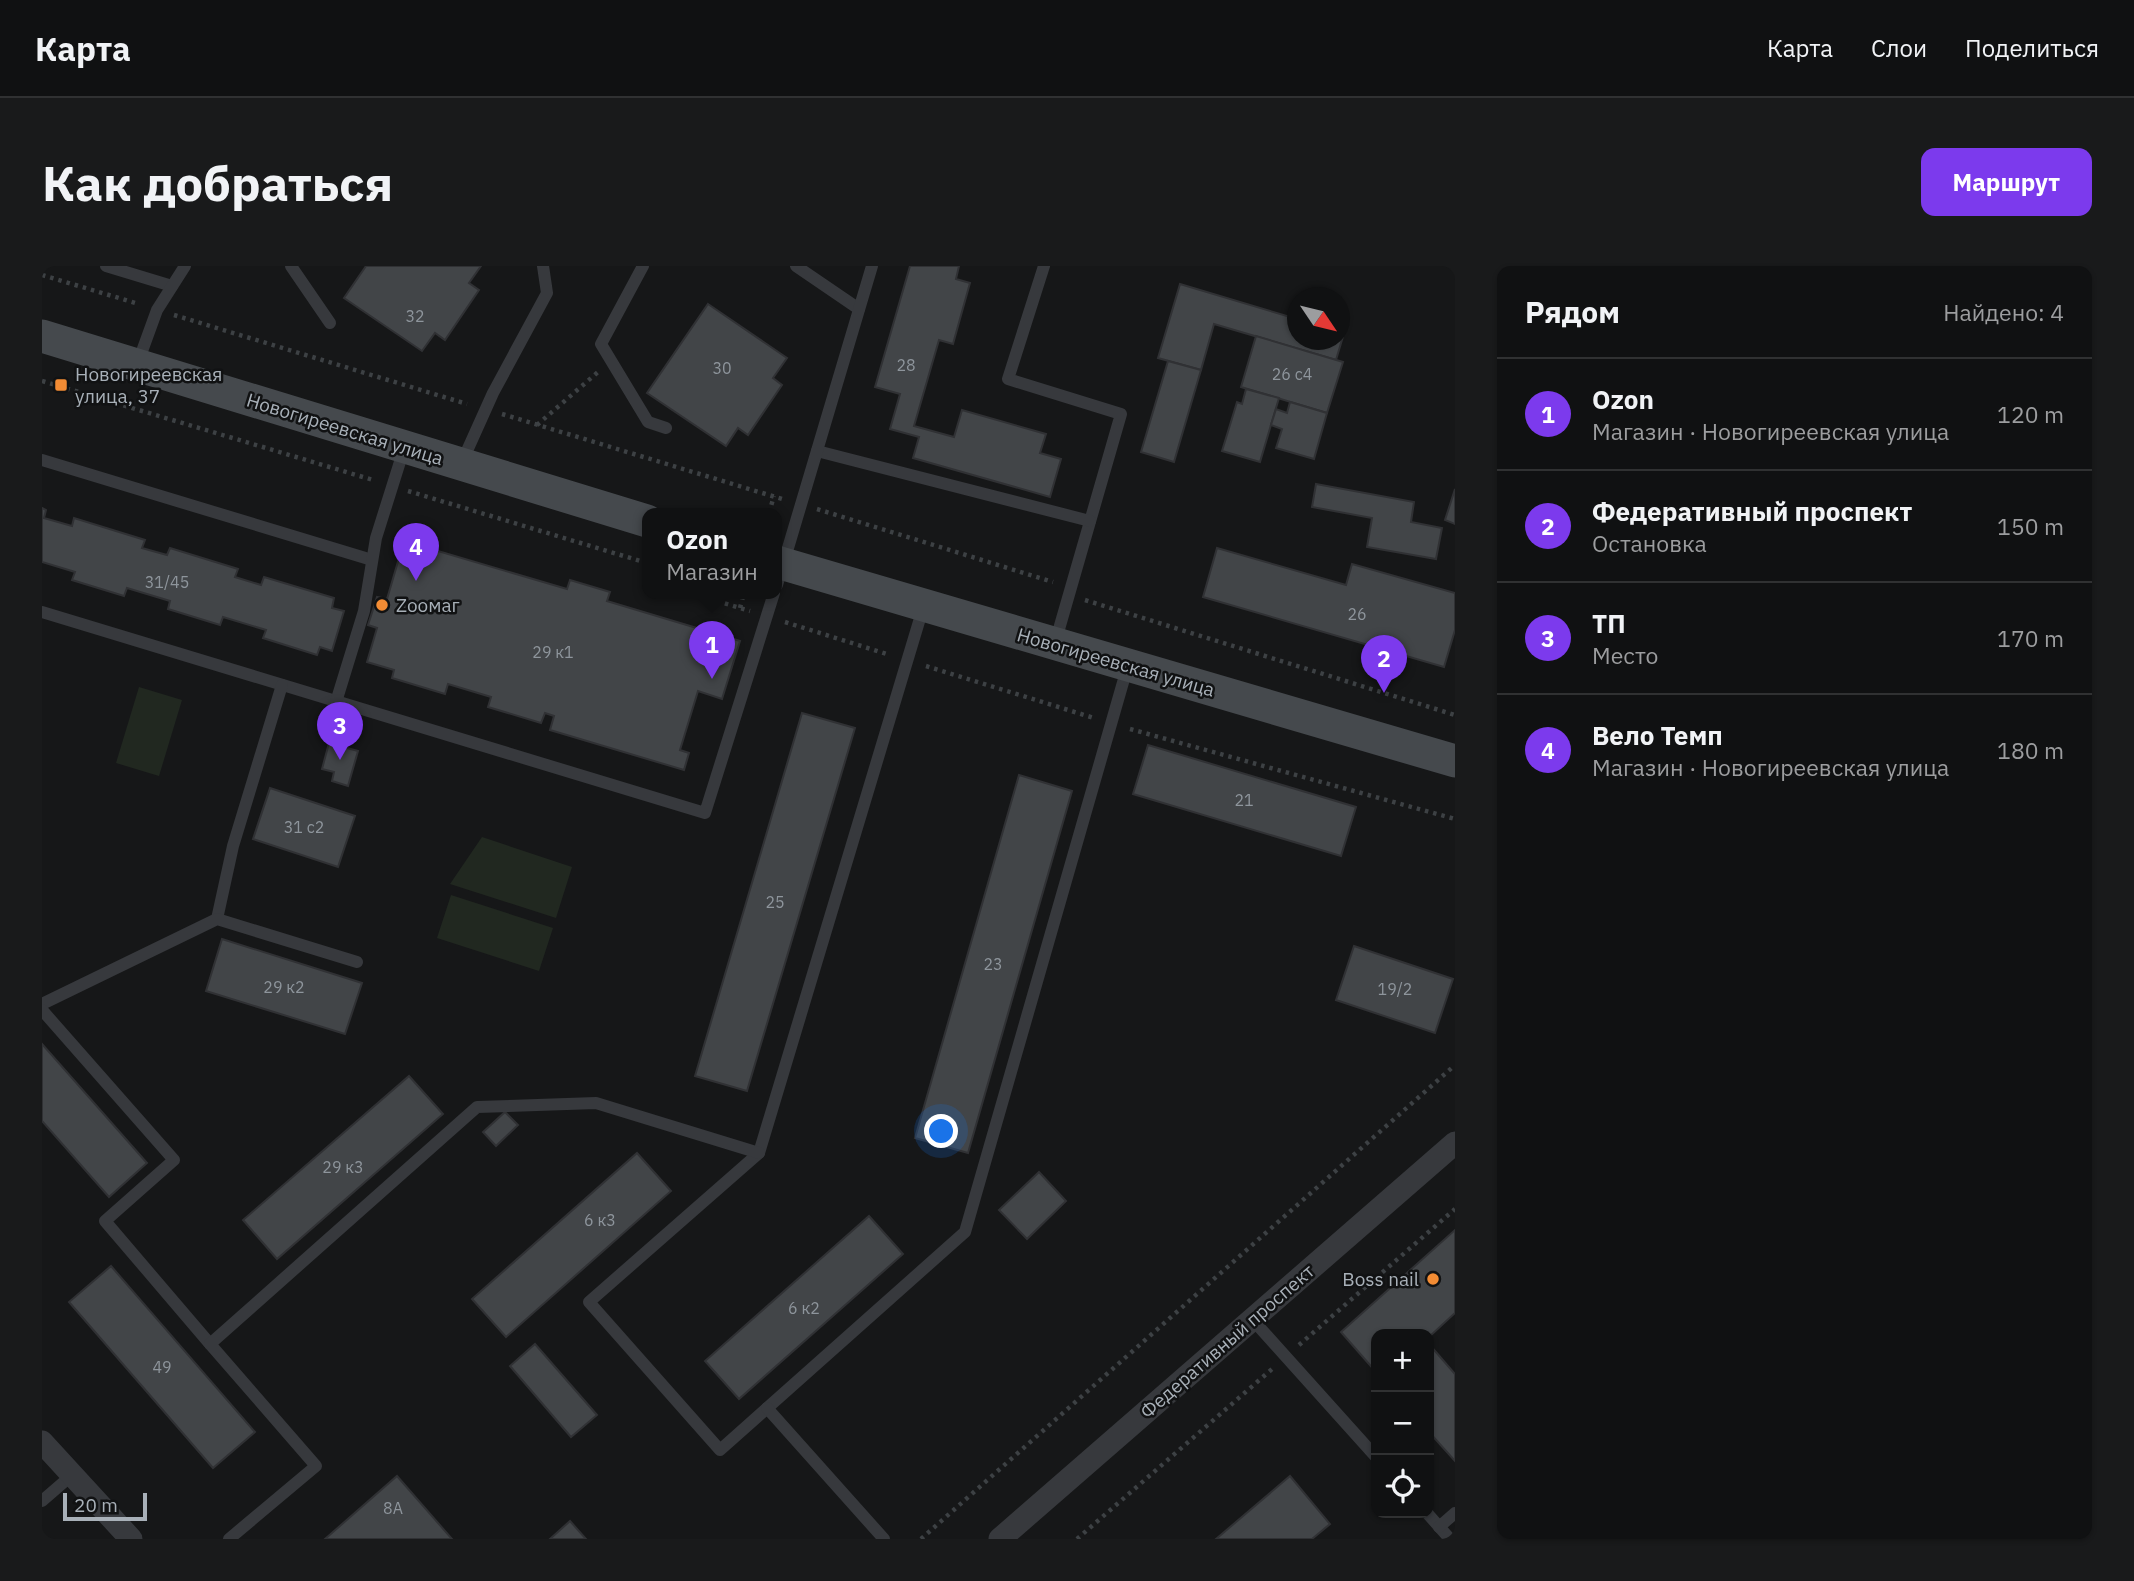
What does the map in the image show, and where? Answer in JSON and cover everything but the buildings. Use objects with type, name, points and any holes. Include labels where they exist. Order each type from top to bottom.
[{"type":"main road","name":"Новогиреевская улица","points":[[42,336],[642,519]]},
{"type":"main road","name":"Новогиреевская улица","points":[[782,577],[924,606],[1455,761]]},
{"type":"street","name":"Федеративный проспект","points":[[1000,1539],[1455,1143]]},
{"type":"street","points":[[42,1442],[131,1539]]},
{"type":"lane","points":[[106,266],[172,286]]},
{"type":"lane","points":[[137,366],[157,310],[185,266]]},
{"type":"lane","points":[[291,266],[330,323]]},
{"type":"lane","points":[[462,464],[486,409],[547,293],[542,266]]},
{"type":"lane","points":[[643,266],[601,344],[648,422],[666,428]]},
{"type":"lane","points":[[796,266],[859,309]]},
{"type":"lane","points":[[782,563],[872,266]]},
{"type":"lane","points":[[1044,266],[1008,379],[1121,414],[1055,643]]},
{"type":"lane","points":[[336,702],[364,611],[372,560],[404,448]]},
{"type":"lane","points":[[817,451],[1090,521]]},
{"type":"lane","points":[[42,460],[372,560]]},
{"type":"lane","points":[[42,612],[705,813],[772,599]]},
{"type":"lane","points":[[924,606],[759,1153],[589,1302],[720,1450],[965,1232],[1128,665]]},
{"type":"lane","points":[[217,919],[233,846],[282,685]]},
{"type":"lane","points":[[42,1004],[217,919],[357,962]]},
{"type":"lane","points":[[42,1010],[174,1160],[105,1221],[316,1466],[229,1539]]},
{"type":"lane","points":[[210,1344],[477,1107],[596,1103],[759,1153]]},
{"type":"lane","points":[[1252,1319],[1374,1455]]},
{"type":"lane","points":[[767,1408],[884,1539]]},
{"type":"lane","points":[[42,1501],[72,1475]]},
{"type":"lane","points":[[1439,1527],[1455,1513]]},
{"type":"lane","points":[[1431,1518],[1450,1539]]},
{"type":"path","points":[[42,275],[1056,583],[1093,605],[1455,715]]},
{"type":"path","points":[[537,425],[612,360]]},
{"type":"path","points":[[42,381],[642,561]]},
{"type":"path","points":[[770,508],[774,496]]},
{"type":"path","points":[[710,599],[1111,724],[1455,819]]},
{"type":"path","points":[[740,608],[742,599]]},
{"type":"path","points":[[921,1539],[1455,1065]]},
{"type":"path","points":[[1077,1539],[1455,1209]]},
{"type":"shaded area","points":[[139,687],[182,700],[159,776],[116,763]]},
{"type":"shaded area","points":[[482,837],[572,867],[556,918],[450,884]]},
{"type":"shaded area","points":[[451,895],[553,928],[539,971],[437,938]]},
{"type":"place","name":"Новогиреевская улица, 37","points":[[61,385]]},
{"type":"place","name":"Вело Темп","points":[[416,581]]},
{"type":"place","name":"Zooмаг","points":[[382,605]]},
{"type":"place","name":"Ozon","points":[[712,679]]},
{"type":"place","name":"Федеративный проспект","points":[[1384,693]]},
{"type":"place","name":"ТП","points":[[340,760]]},
{"type":"place","name":"Boss nail","points":[[1433,1279]]}]
